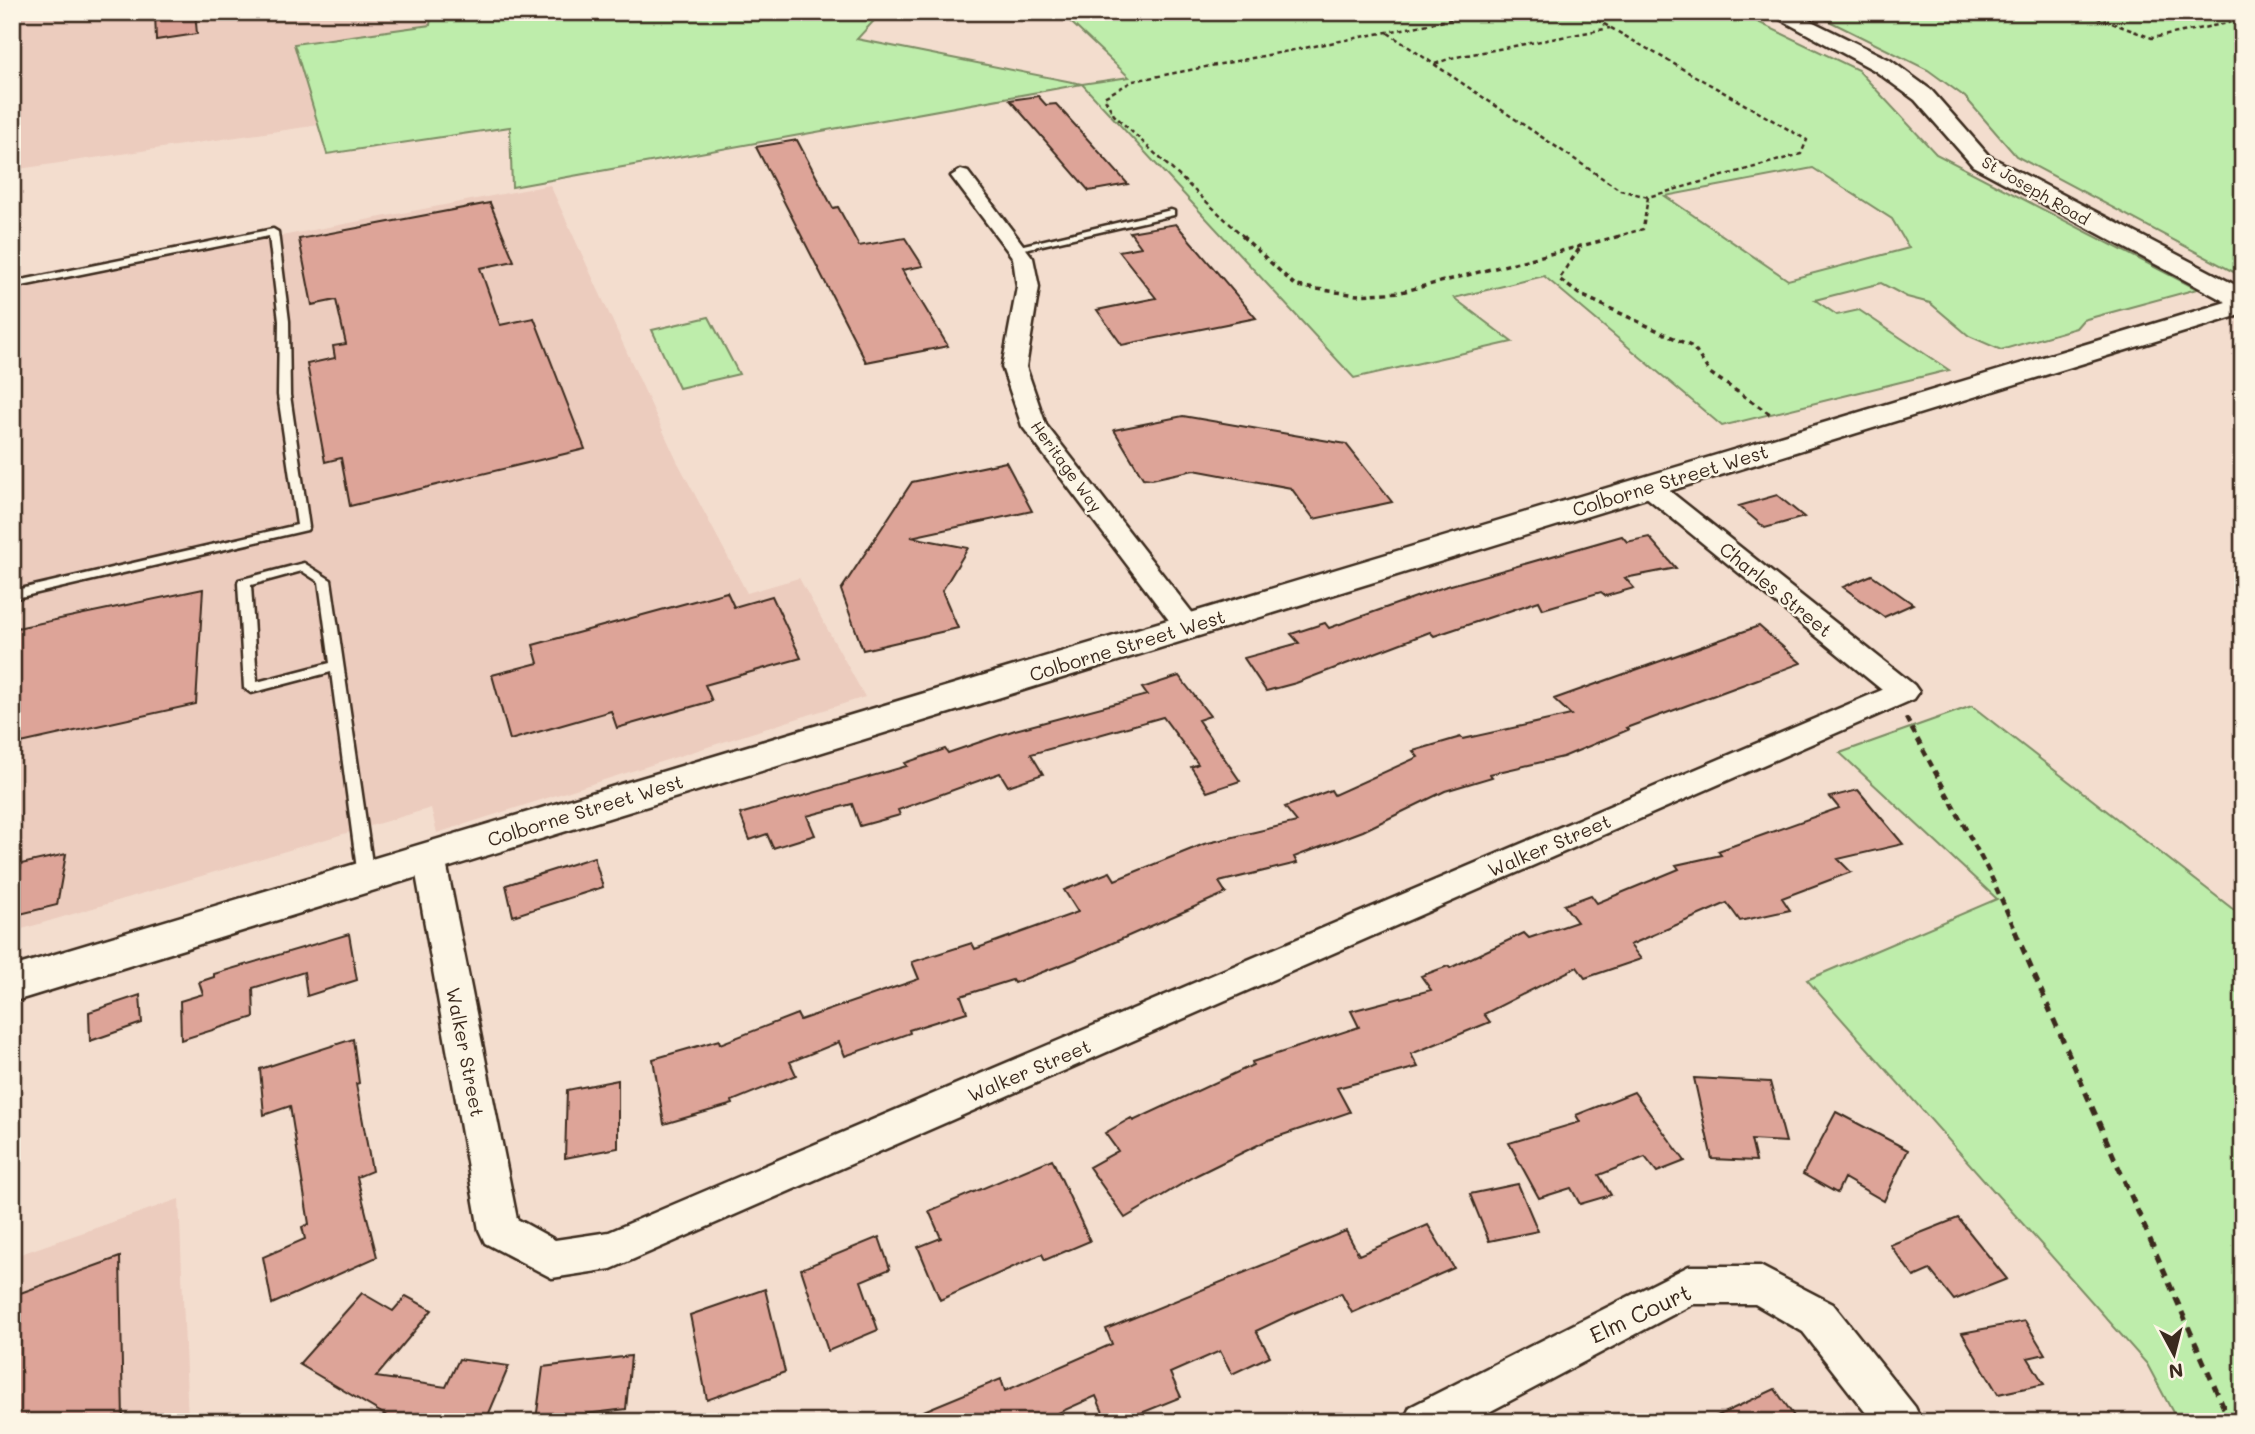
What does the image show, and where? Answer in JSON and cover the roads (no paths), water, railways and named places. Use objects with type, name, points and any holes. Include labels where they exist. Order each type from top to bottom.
[{"type":"street","name":"St Joseph Road","points":[[1777,12],[1882,65],[1923,95],[1981,161],[2243,302]]},
{"type":"street","name":"Heritage Way","points":[[961,176],[1023,258],[1028,287],[1014,367],[1034,426],[1188,626]]},
{"type":"street","name":"Colborne Street West","points":[[12,985],[2243,302]]},
{"type":"street","name":"Charles Street","points":[[1648,486],[1899,694]]},
{"type":"street","name":"Walker Street","points":[[429,858],[499,1230],[552,1259],[611,1250],[1899,694]]},
{"type":"street","name":"Elm Court","points":[[1425,1422],[1689,1285],[1760,1284],[1818,1318],[1899,1422]]},
{"type":"lane","points":[[1016,248],[1171,214]]},
{"type":"lane","points":[[12,285],[273,232],[284,321],[284,395],[303,527],[12,595]]},
{"type":"lane","points":[[337,666],[251,688],[244,583],[304,567],[325,580],[337,666],[366,877]]}]
